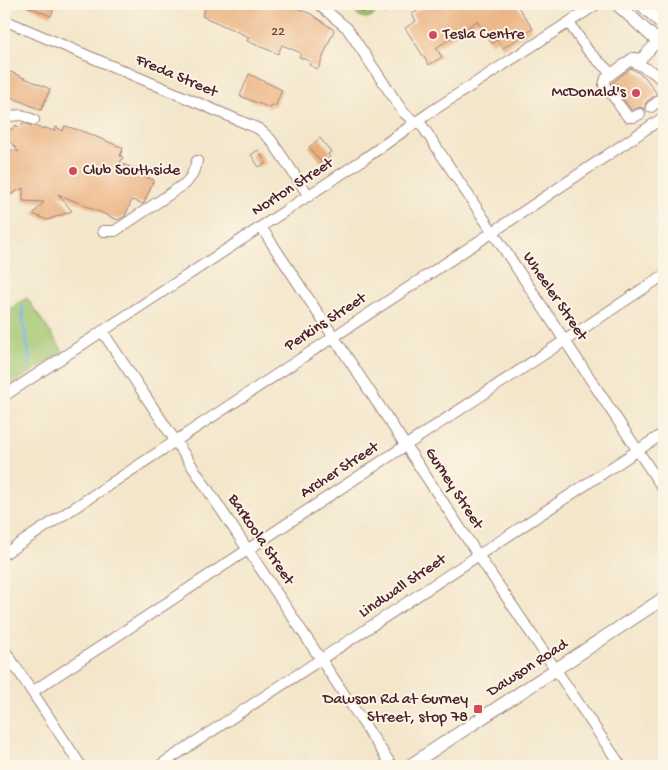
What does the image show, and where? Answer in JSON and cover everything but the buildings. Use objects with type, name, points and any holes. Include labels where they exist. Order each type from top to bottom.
[{"type":"main road","points":[[617,4],[661,44]]},
{"type":"main road","points":[[641,4],[664,25]]},
{"type":"main road","name":"Dawson Road","points":[[409,766],[664,598]]},
{"type":"street","name":"Wheeler Street","points":[[318,4],[347,28],[403,112],[417,122],[493,232],[664,490]]},
{"type":"street","name":"Norton Street","points":[[4,396],[597,4]]},
{"type":"street","name":"Freda Street","points":[[4,20],[259,129],[271,140],[309,196]]},
{"type":"street","points":[[569,23],[589,52],[611,73]]},
{"type":"street","points":[[640,114],[628,117],[604,83],[611,73],[631,59],[639,60],[661,44]]},
{"type":"street","points":[[644,56],[648,63],[664,74]]},
{"type":"street","points":[[631,59],[653,72],[664,82]]},
{"type":"street","points":[[650,107],[664,97]]},
{"type":"street","points":[[4,114],[9,116],[22,115],[34,120]]},
{"type":"street","name":"Perkins Street","points":[[4,554],[664,117]]},
{"type":"street","points":[[104,231],[115,231],[186,183],[192,175],[197,161]]},
{"type":"street","name":"Gurney Street","points":[[261,227],[478,555],[621,766]]},
{"type":"street","name":"Archer Street","points":[[32,692],[664,275]]},
{"type":"street","name":"Barkoola Street","points":[[102,331],[392,766]]},
{"type":"street","name":"Lindwall Street","points":[[159,766],[664,433]]},
{"type":"street","points":[[4,649],[82,766]]},
{"type":"green space","points":[[353,4],[359,4],[363,13],[373,9],[371,4],[379,4],[379,8],[372,17],[365,18],[357,14]]},
{"type":"green space","points":[[27,298],[63,351],[4,390],[4,354],[9,350],[4,342],[4,313]]},
{"type":"waterway","points":[[23,307],[23,322],[30,366]]},
{"type":"place","name":"Tesla Centre","points":[[433,35]]},
{"type":"place","name":"McDonald's","points":[[636,93]]},
{"type":"place","name":"Club Southside","points":[[73,171]]},
{"type":"place","name":"Dawson Rd at Gurney Street, stop 78","points":[[478,709]]}]
